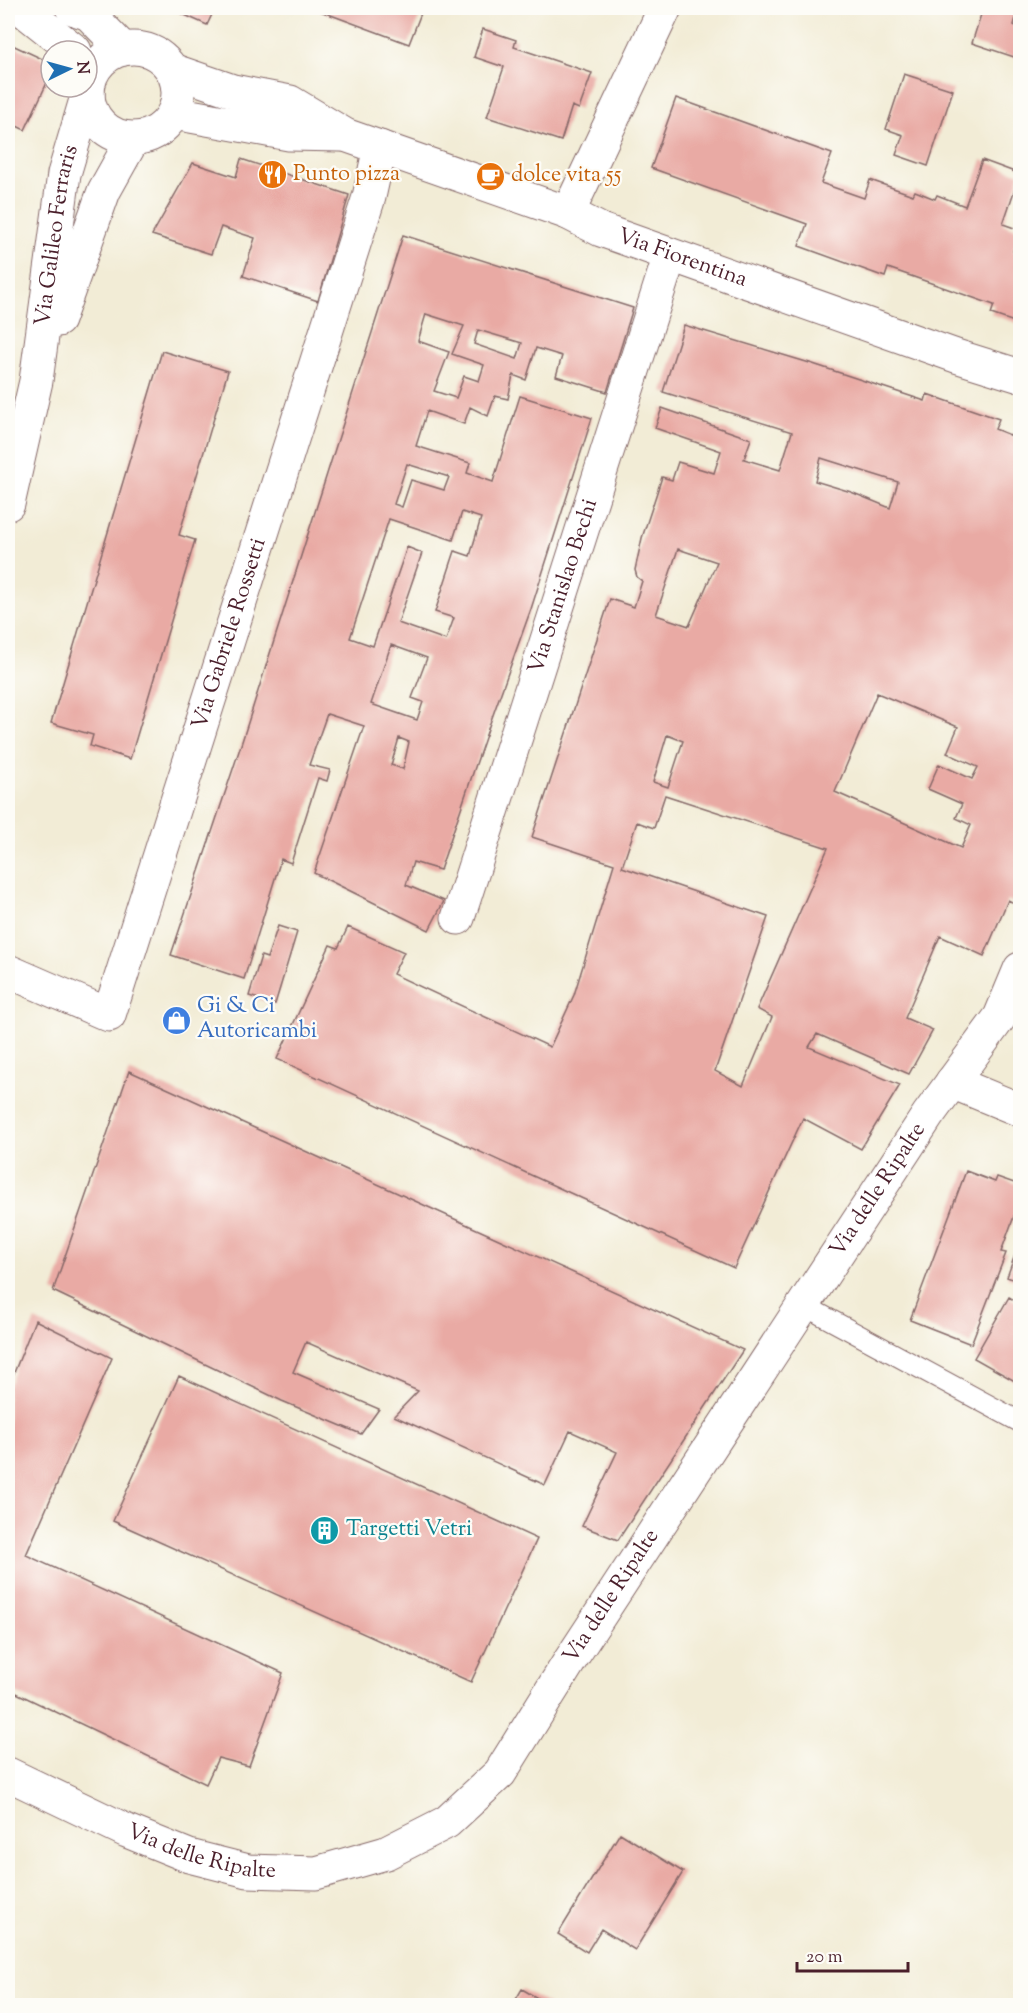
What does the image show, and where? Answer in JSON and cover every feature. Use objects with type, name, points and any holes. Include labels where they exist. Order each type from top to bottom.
[{"type":"street","points":[[21,8],[55,39]]},
{"type":"street","points":[[72,8],[89,14],[123,49],[99,60]]},
{"type":"street","points":[[568,213],[665,8]]},
{"type":"street","name":"Via Fiorentina","points":[[123,49],[148,50],[162,58],[172,70],[233,91],[290,102],[345,135],[568,213],[601,230],[670,255],[956,356],[1020,376]]},
{"type":"street","points":[[89,99],[90,108],[99,124],[112,134],[133,139],[154,134],[167,124],[174,113],[178,97],[177,82],[172,70]]},
{"type":"street","name":"Via Galileo Ferraris","points":[[8,504],[36,381],[64,174],[80,99]]},
{"type":"street","name":"Via Fiorentina","points":[[174,113],[289,134],[345,135]]},
{"type":"street","name":"Via Galileo Ferraris","points":[[36,381],[104,191],[133,139]]},
{"type":"street","name":"Via Gabriele Rossetti","points":[[8,971],[109,1015],[369,197],[380,147]]},
{"type":"street","name":"Via Stanislao Bechi","points":[[458,918],[670,255]]},
{"type":"street","name":"Via delle Ripalte","points":[[8,1774],[127,1831],[189,1856],[248,1871],[316,1873],[386,1853],[447,1822],[500,1773],[571,1659],[928,1115],[1000,1017],[1020,969]]},
{"type":"street","points":[[952,1082],[1020,1110]]},
{"type":"lane","points":[[803,1305],[1020,1422]]},
{"type":"building","points":[[169,8],[215,8],[207,25]]},
{"type":"building","points":[[312,8],[423,8],[409,44]]},
{"type":"building","points":[[983,8],[1009,8],[1018,11],[1014,25],[1020,28],[1020,59],[972,43]]},
{"type":"building","points":[[483,29],[516,40],[514,47],[592,73],[579,109],[572,106],[561,141],[487,117],[504,67],[474,57]]},
{"type":"building","points":[[8,43],[39,57],[39,99],[25,130],[8,122]]},
{"type":"building","points":[[904,74],[953,90],[928,166],[896,155],[903,135],[886,129]]},
{"type":"building","points":[[676,98],[832,154],[821,183],[864,198],[870,180],[913,195],[915,191],[935,199],[937,195],[965,206],[982,160],[1020,174],[1003,224],[1020,230],[1013,251],[1020,254],[1020,324],[991,314],[994,305],[888,268],[885,277],[799,246],[807,224],[651,168]]},
{"type":"building","points":[[241,159],[349,195],[318,301],[243,276],[255,238],[221,227],[211,254],[152,235],[193,163],[236,177]]},
{"type":"building","points":[[403,235],[633,308],[607,392],[556,376],[562,356],[536,348],[526,380],[513,375],[508,399],[495,396],[488,416],[470,407],[464,424],[427,411],[416,446],[470,463],[467,473],[493,482],[520,396],[592,418],[531,609],[440,870],[413,862],[406,885],[444,901],[429,930],[314,873],[364,726],[327,714],[309,765],[330,770],[327,781],[318,778],[291,863],[281,859],[244,979],[171,955],[239,751]],"holes":[[[426,314],[464,326],[452,354],[484,365],[479,381],[464,376],[456,398],[434,391],[449,352],[418,341]],[[478,330],[522,343],[517,359],[474,344]],[[407,464],[449,477],[444,490],[411,480],[402,507],[394,504]],[[462,512],[481,518],[470,556],[455,551],[435,612],[454,618],[446,640],[398,623],[422,553],[407,547],[373,646],[350,638],[389,519],[453,540]],[[391,645],[427,658],[412,698],[423,702],[417,720],[371,704]],[[399,738],[409,742],[403,769],[391,765]]]},
{"type":"building","points":[[684,325],[925,401],[927,394],[999,419],[995,429],[1020,439],[1020,906],[1008,900],[984,956],[940,936],[905,1018],[933,1030],[909,1074],[817,1034],[809,1047],[900,1085],[861,1149],[803,1118],[734,1268],[277,1059],[330,945],[338,948],[348,927],[404,952],[393,974],[550,1047],[574,995],[614,864],[532,837],[610,599],[634,607],[642,581],[637,577],[635,570],[642,538],[662,477],[672,480],[678,462],[714,473],[721,451],[655,428],[662,408],[751,439],[744,459],[780,470],[792,432],[663,392]],"holes":[[[821,458],[898,482],[890,508],[851,492],[815,481]],[[678,549],[717,562],[689,626],[656,615]],[[877,693],[958,727],[947,753],[978,767],[972,779],[939,764],[928,789],[962,804],[956,818],[971,825],[961,848],[835,792]],[[667,735],[683,741],[668,787],[653,782]],[[665,795],[828,848],[757,1009],[772,1017],[743,1086],[715,1071],[768,917],[622,867],[637,822],[654,828]]]},
{"type":"building","points":[[162,351],[228,371],[179,535],[195,540],[130,759],[90,746],[93,735],[51,723]]},
{"type":"building","points":[[278,926],[297,932],[275,1004],[249,996],[261,956],[267,958]]},
{"type":"building","points":[[129,1071],[743,1350],[618,1540],[582,1526],[617,1452],[570,1431],[545,1485],[394,1416],[418,1391],[306,1342],[293,1372],[379,1409],[361,1434],[282,1401],[53,1291]]},
{"type":"building","points":[[966,1171],[995,1182],[997,1177],[1020,1185],[1020,1200],[1001,1252],[1006,1253],[971,1344],[910,1320]]},
{"type":"building","points":[[1020,1241],[1020,1282],[1007,1277]]},
{"type":"building","points":[[1009,1297],[1020,1304],[1020,1384],[974,1358]]},
{"type":"building","points":[[35,1320],[112,1358],[26,1555],[283,1673],[249,1766],[218,1758],[206,1784],[8,1689],[8,1388]]},
{"type":"building","name":"Targetti Vetri","points":[[179,1376],[537,1539],[471,1682],[113,1521]]},
{"type":"building","points":[[620,1833],[683,1872],[635,1950],[601,1929],[587,1952],[558,1934]]},
{"type":"building","points":[[522,1989],[551,2006],[512,2006]]},
{"type":"place","name":"Punto pizza","points":[[272,175]]},
{"type":"place","name":"dolce vita 55","points":[[490,176]]},
{"type":"place","name":"Gi & Ci Autoricambi","points":[[176,1020]]},
{"type":"place","name":"Targetti Vetri","points":[[325,1530]]}]
